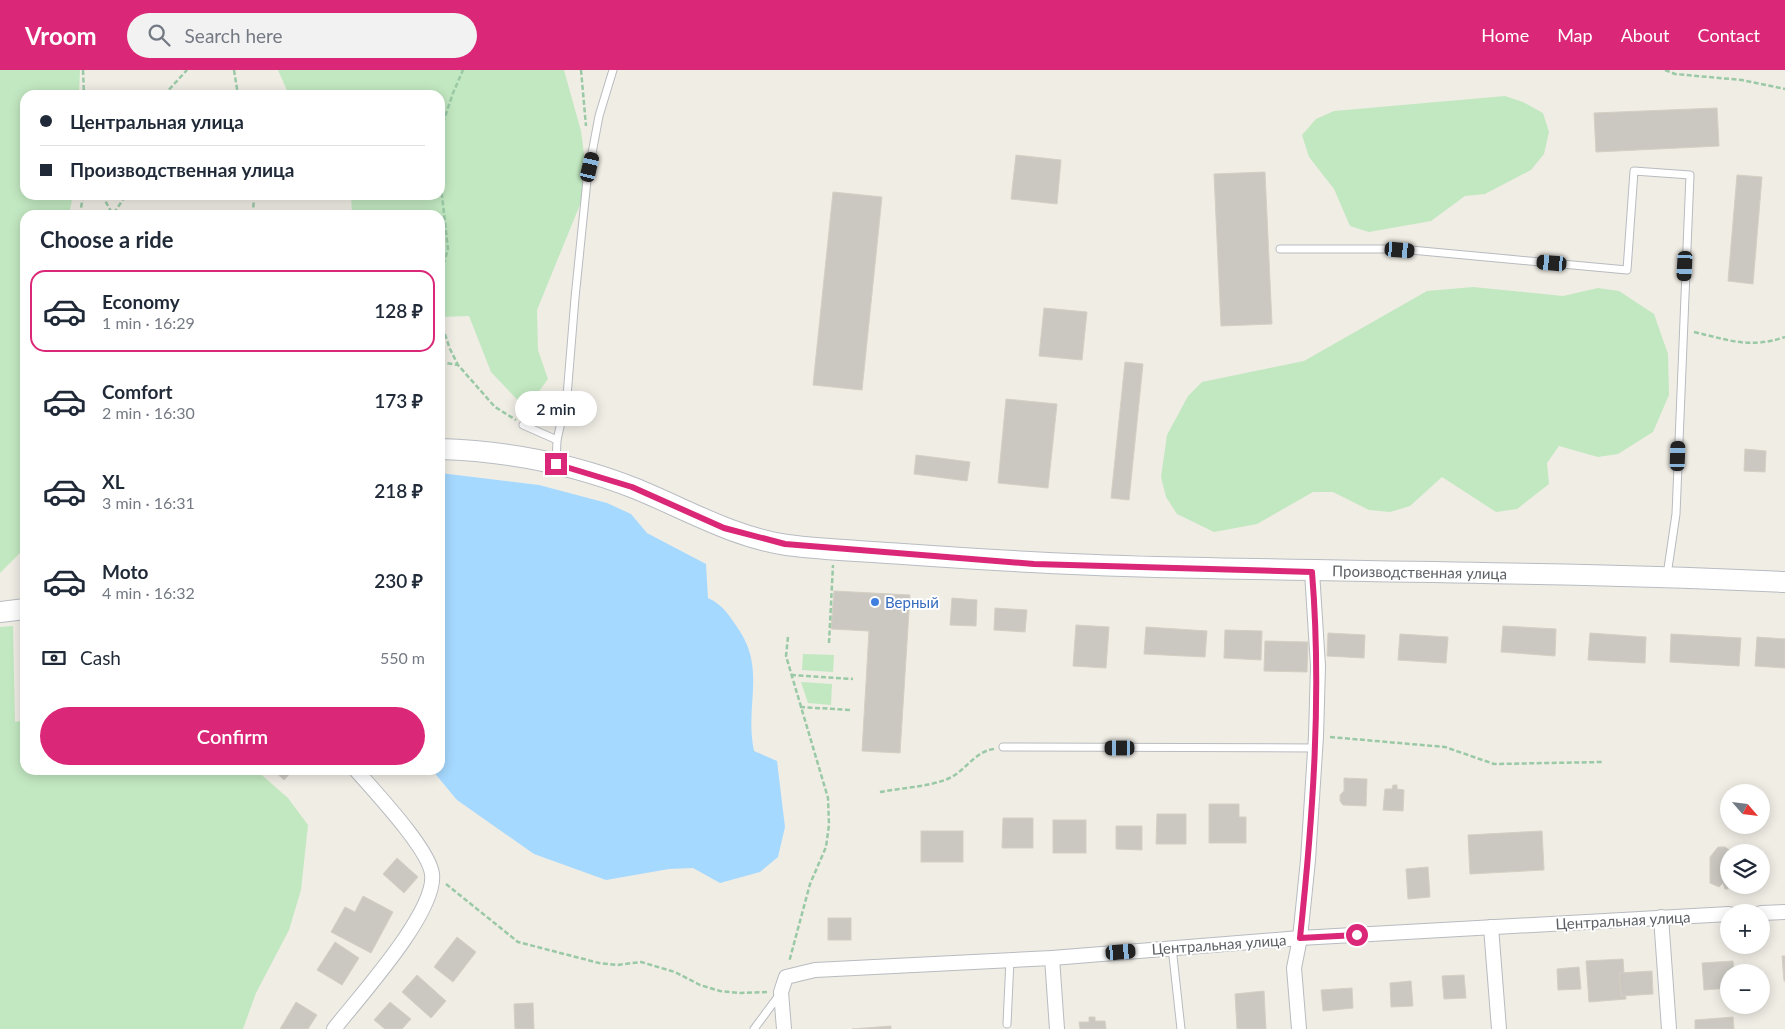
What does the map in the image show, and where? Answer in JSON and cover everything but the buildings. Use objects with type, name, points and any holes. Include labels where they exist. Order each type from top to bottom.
[{"type":"street","name":"Производственная улица","points":[[445,449],[476,450],[556,464],[632,487],[745,535],[785,544],[834,549],[1034,564],[1312,572],[1667,576],[1785,582]]},
{"type":"street","points":[[1299,1029],[1294,968],[1300,938],[1308,860],[1316,742],[1318,666],[1312,572]]},
{"type":"street","points":[[334,1029],[417,922],[431,894],[432,873],[418,843],[360,775]]},
{"type":"street","points":[[1770,913],[1785,912]]},
{"type":"street","name":"Центральная улица","points":[[781,992],[786,977],[815,970],[1052,958],[1300,938],[1720,914]]},
{"type":"street","points":[[1661,917],[1669,1029]]},
{"type":"street","points":[[1491,927],[1499,1029]]},
{"type":"street","points":[[1052,958],[1057,1029]]},
{"type":"street","points":[[781,992],[784,1029]]},
{"type":"lane","points":[[556,464],[557,440],[567,396],[574,298],[587,180],[599,116],[613,70]]},
{"type":"lane","points":[[1280,249],[1400,250],[1628,270],[1634,171],[1690,175],[1683,302],[1685,330],[1676,514],[1667,576]]},
{"type":"lane","points":[[523,424],[557,440]]},
{"type":"lane","points":[[1003,747],[1316,742]]},
{"type":"lane","points":[[1172,947],[1181,1029]]},
{"type":"lane","points":[[1007,1024],[1010,960]]},
{"type":"lane","points":[[754,1029],[781,992]]},
{"type":"path","points":[[83,70],[84,90]]},
{"type":"path","points":[[169,90],[187,70]]},
{"type":"path","points":[[234,70],[237,90]]},
{"type":"path","points":[[445,119],[463,70]]},
{"type":"path","points":[[581,70],[585,122],[593,155]]},
{"type":"path","points":[[1665,70],[1675,74],[1742,80],[1785,90]]},
{"type":"path","points":[[445,222],[448,249],[445,259]]},
{"type":"path","points":[[1685,330],[1737,343],[1766,344],[1785,337]]},
{"type":"path","points":[[445,334],[458,365],[495,407],[523,424]]},
{"type":"path","points":[[445,363],[458,365]]},
{"type":"path","points":[[828,643],[834,549]]},
{"type":"path","points":[[788,637],[786,656],[828,798],[829,824],[826,847],[810,884],[788,965]]},
{"type":"path","points":[[791,675],[853,679]]},
{"type":"path","points":[[800,707],[851,710]]},
{"type":"path","points":[[1316,742],[1445,747],[1494,764],[1602,762]]},
{"type":"path","points":[[880,792],[945,780],[958,773],[984,750],[1003,747]]},
{"type":"path","points":[[432,873],[518,942],[599,963],[616,965],[641,962],[675,972],[700,985],[720,991],[740,993],[781,992]]},
{"type":"green space","points":[[0,70],[80,70],[79,90],[20,90],[20,200],[72,200],[70,210],[20,210],[20,553],[0,573]]},
{"type":"green space","points":[[278,70],[564,70],[581,131],[588,185],[537,310],[538,350],[548,379],[526,409],[491,372],[469,316],[445,317],[445,210],[352,210],[351,200],[445,200],[445,90],[287,90]]},
{"type":"green space","points":[[1505,96],[1523,102],[1543,113],[1549,132],[1544,154],[1531,170],[1485,194],[1465,196],[1431,221],[1369,232],[1350,226],[1334,189],[1309,157],[1302,135],[1316,119],[1334,111]]},
{"type":"green space","points":[[1473,287],[1563,296],[1598,288],[1619,291],[1654,314],[1668,354],[1669,395],[1653,432],[1618,454],[1598,457],[1559,446],[1547,463],[1549,484],[1517,509],[1496,512],[1442,477],[1410,506],[1390,512],[1369,510],[1333,492],[1313,492],[1257,524],[1214,532],[1177,514],[1166,497],[1161,477],[1167,435],[1188,396],[1202,382],[1304,361],[1427,291]]},
{"type":"green space","points":[[13,626],[15,722],[20,721],[20,775],[262,775],[288,798],[308,825],[301,890],[289,930],[256,993],[243,1029],[0,1029],[0,627]]},
{"type":"green space","points":[[803,654],[834,655],[833,672],[802,670]]},
{"type":"green space","points":[[801,682],[832,684],[831,705],[808,703]]},
{"type":"water","points":[[445,474],[539,485],[607,503],[631,514],[647,533],[706,564],[708,598],[720,606],[735,624],[745,640],[750,656],[753,671],[751,717],[754,751],[777,761],[785,827],[778,857],[760,872],[720,883],[693,868],[669,869],[606,880],[534,854],[457,800],[436,775],[445,775]]},
{"type":"place","name":"Верный","points":[[875,602]]},
{"type":"route","points":[[556,464],[595,474],[632,487],[724,528],[785,544],[1034,564],[1312,572],[1318,666],[1316,736],[1308,860],[1300,938],[1357,935]]}]
